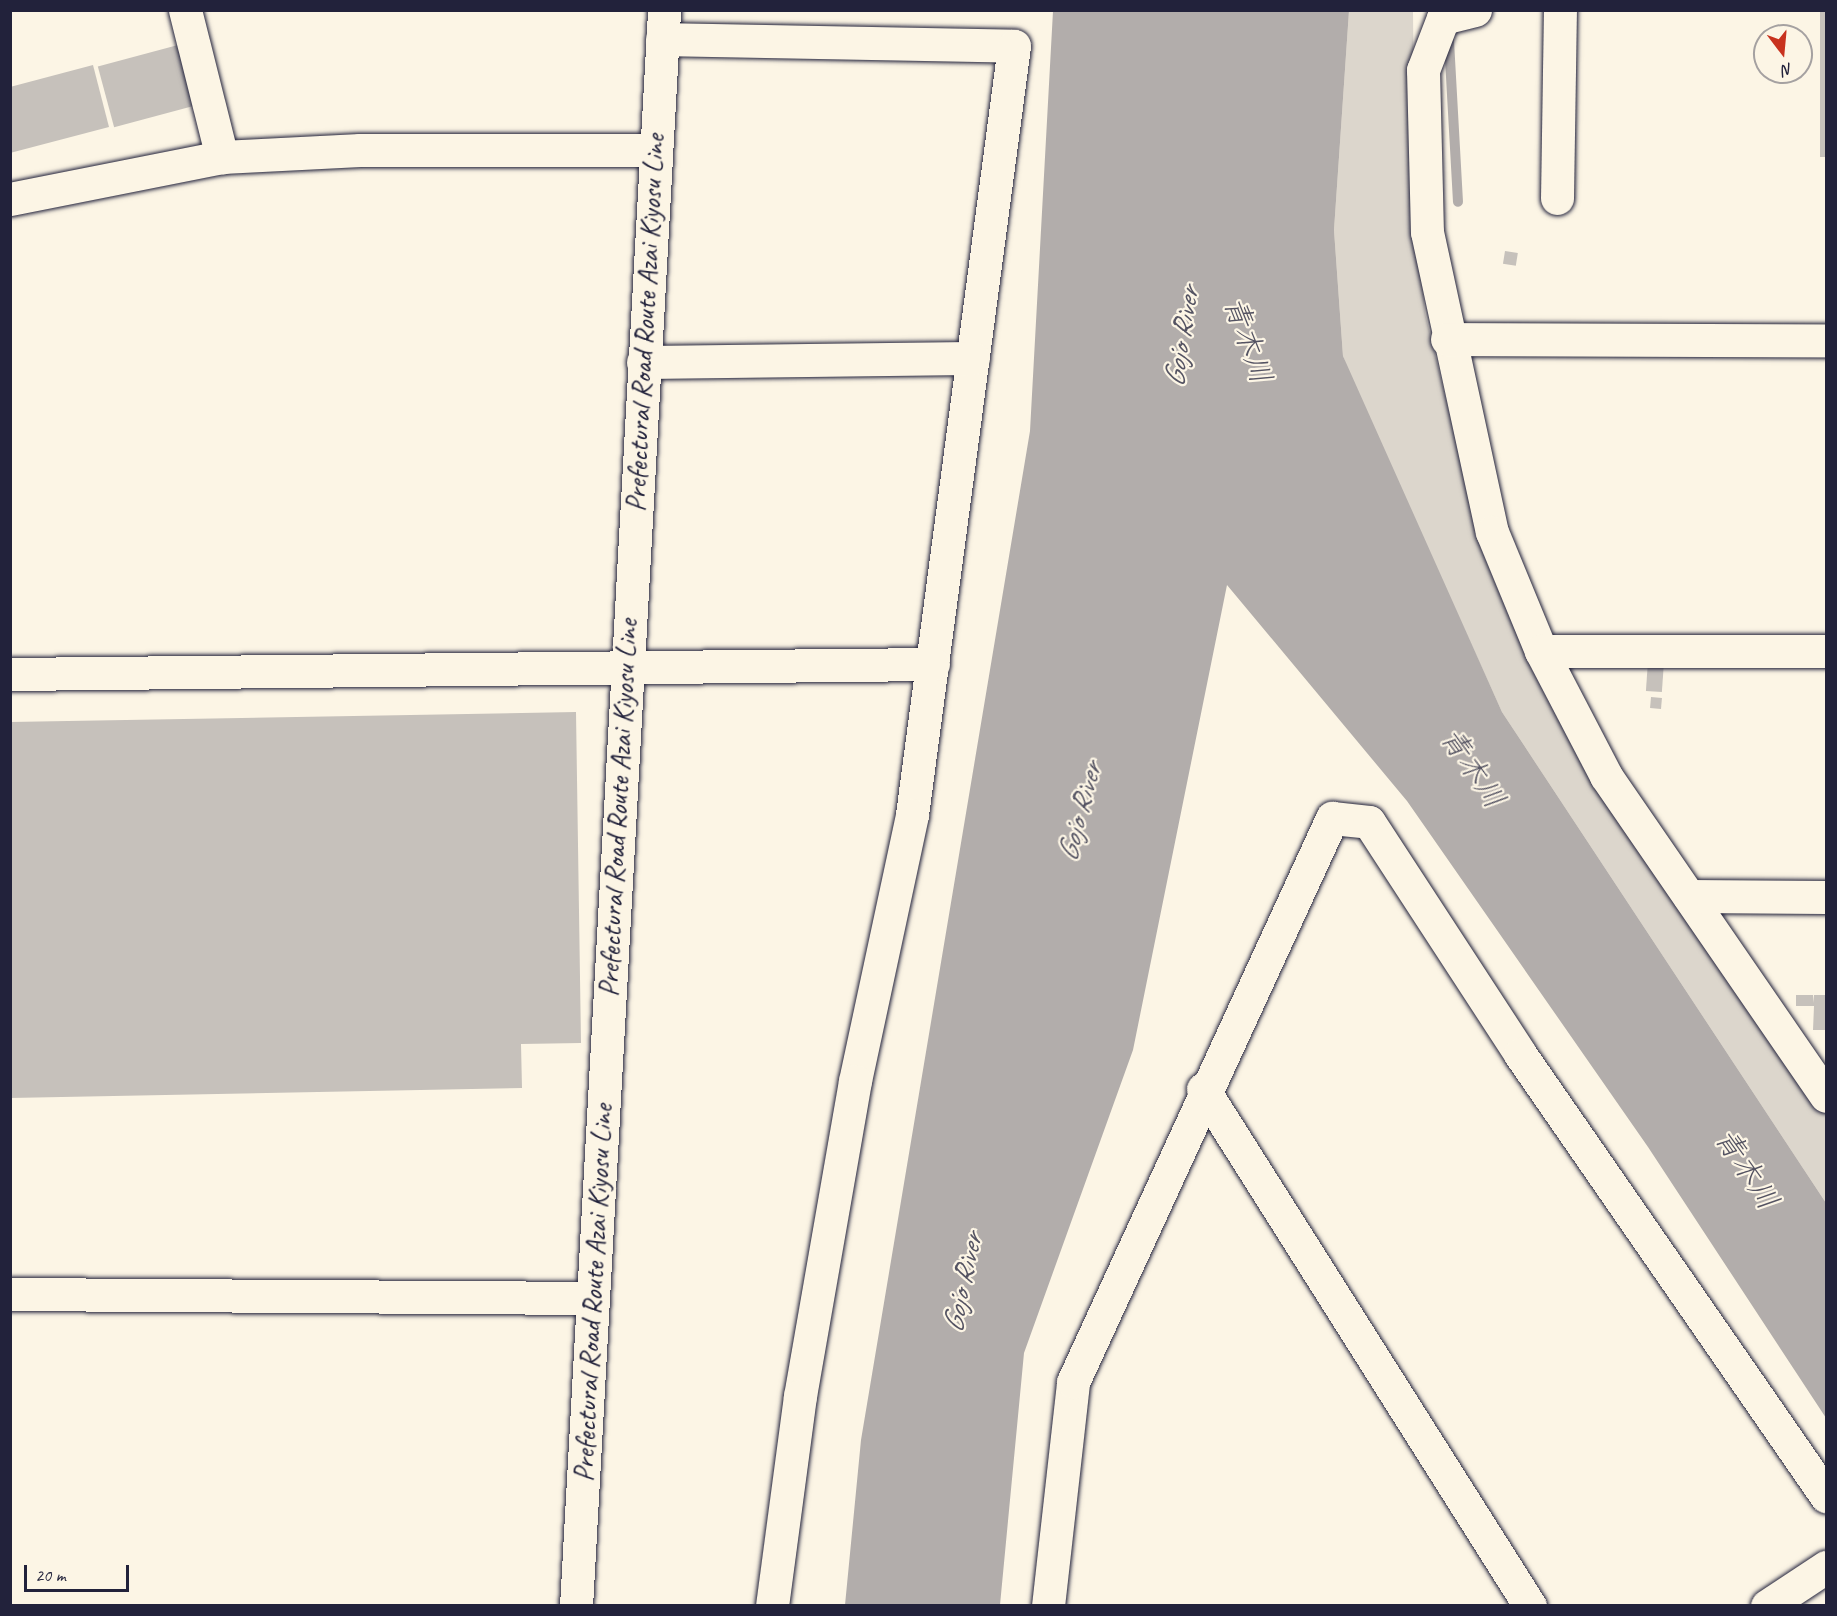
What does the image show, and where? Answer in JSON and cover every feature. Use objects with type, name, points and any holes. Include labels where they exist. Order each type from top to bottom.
[{"type":"street","points":[[185,10],[222,157]]},
{"type":"street","points":[[1475,10],[1443,18],[1423,69],[1427,232],[1447,339],[1492,532],[1541,651],[1606,776],[1827,1096]]},
{"type":"street","points":[[1557,198],[1560,10]]},
{"type":"street","points":[[663,25],[1014,46],[912,815],[855,1081],[800,1396],[772,1605]]},
{"type":"street","name":"Prefectural Road Route Azai Kiyosu Line","points":[[576,1605],[653,150],[663,25]]},
{"type":"street","points":[[10,199],[222,157],[360,150],[653,150]]},
{"type":"street","points":[[1447,339],[1827,340]]},
{"type":"street","points":[[643,362],[973,358]]},
{"type":"street","points":[[1541,651],[1827,651]]},
{"type":"street","points":[[10,674],[625,665],[933,664]]},
{"type":"street","points":[[1048,1605],[1073,1382],[1203,1089],[1332,819],[1369,822],[1520,1054],[1827,1496]]},
{"type":"street","points":[[1689,896],[1827,897]]},
{"type":"street","points":[[1203,1089],[1530,1605]]},
{"type":"street","points":[[10,1294],[593,1298]]},
{"type":"street","points":[[1767,1605],[1827,1567]]},
{"type":"shaded area","points":[[1349,11],[1413,11],[1415,214],[1425,313],[1480,540],[1682,901],[1826,1114],[1826,1203],[1502,712],[1354,386],[1343,356],[1334,230]]},
{"type":"water","points":[[1053,11],[1349,11],[1334,230],[1343,356],[1502,712],[1826,1203],[1826,1418],[1648,1147],[1407,801],[1227,585],[1133,1050],[1024,1353],[1000,1605],[845,1605],[861,1440],[1030,431]]},
{"type":"building","points":[[1820,10],[1826,10],[1826,157],[1820,157]]},
{"type":"building","points":[[178,45],[194,106],[114,127],[98,66]]},
{"type":"building","points":[[93,65],[109,127],[10,153],[10,87]]},
{"type":"building","points":[[1505,251],[1518,253],[1516,266],[1503,264]]},
{"type":"building","points":[[1648,661],[1664,662],[1662,692],[1646,691]]},
{"type":"building","points":[[1651,697],[1662,698],[1661,709],[1650,708]]},
{"type":"building","points":[[576,712],[581,1043],[521,1044],[522,1088],[10,1098],[10,722]]},
{"type":"building","points":[[1796,995],[1813,995],[1814,1003],[1814,995],[1826,995],[1826,1030],[1813,1030],[1814,1006],[1796,1006]]},
{"type":"waterway","points":[[1449,41],[1458,202]]},
{"type":"water label","name":"Gojo River","points":[[1181,337]]},
{"type":"water label","name":"青木川","points":[[1248,340]]},
{"type":"water label","name":"青木川","points":[[1473,768]]},
{"type":"water label","name":"Gojo River","points":[[1079,812]]},
{"type":"water label","name":"青木川","points":[[1747,1169]]},
{"type":"water label","name":"Gojo River","points":[[962,1283]]}]
